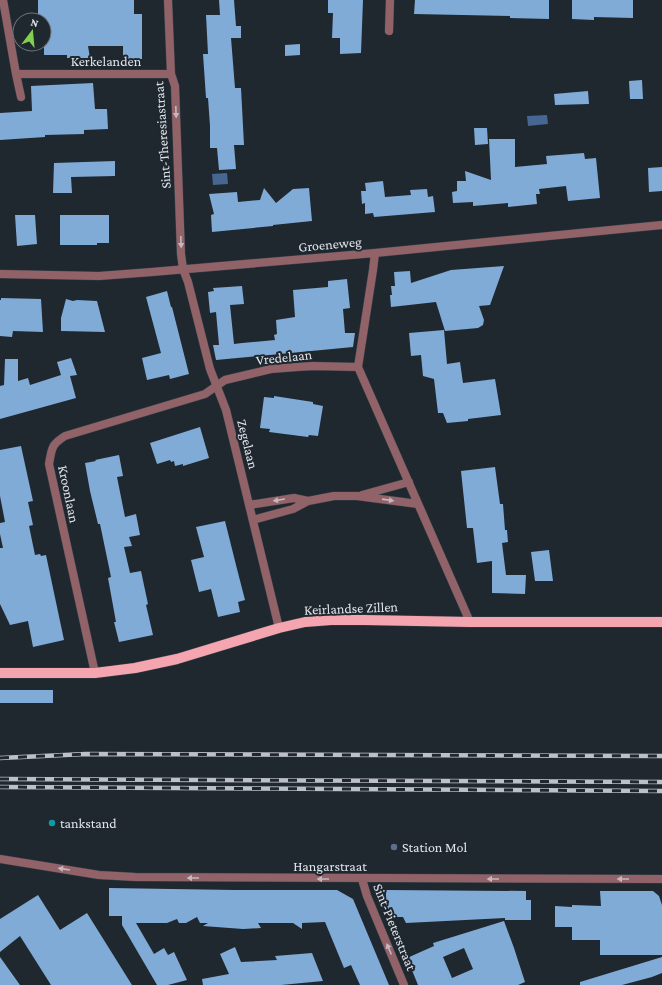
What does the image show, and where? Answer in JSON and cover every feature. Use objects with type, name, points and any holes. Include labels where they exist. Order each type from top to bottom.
[{"type":"main road","name":"Keirlandse Zillen","points":[[0,673],[95,672],[135,668],[178,660],[279,628],[305,622],[331,620],[662,622]]},
{"type":"street","points":[[3,0],[21,97]]},
{"type":"street","name":"Sint-Theresiastraat","points":[[168,0],[171,74],[175,86],[181,254],[183,269]]},
{"type":"street","points":[[389,31],[390,0]]},
{"type":"street","name":"Kerkelanden","points":[[16,74],[171,74]]},
{"type":"street","name":"Groeneweg","points":[[0,274],[99,276],[374,253],[662,225]]},
{"type":"street","points":[[374,253],[372,277],[358,367],[470,622]]},
{"type":"street","name":"Zegelaan","points":[[183,269],[188,282],[210,369],[226,410],[279,628]]},
{"type":"street","name":"Vredelaan","points":[[216,386],[225,380],[271,369],[313,366],[358,367]]},
{"type":"street","name":"Kroonlaan","points":[[95,672],[49,464],[52,447],[56,442],[65,436],[205,394],[216,386]]},
{"type":"street","points":[[358,496],[409,482]]},
{"type":"street","points":[[253,520],[292,509],[308,501],[334,496],[358,496],[418,504]]},
{"type":"street","points":[[249,505],[294,498],[308,501]]},
{"type":"street","name":"Hangarstraat","points":[[0,859],[99,875],[134,877],[662,880]]},
{"type":"street","name":"Sint-Pieterstraat","points":[[362,879],[367,896],[404,985]]},
{"type":"water","points":[[547,115],[548,124],[528,126],[527,116]]},
{"type":"water","points":[[227,173],[228,184],[213,185],[212,174]]},
{"type":"building","points":[[38,0],[134,0],[134,14],[142,14],[142,59],[123,59],[123,46],[88,46],[90,58],[67,58],[67,55],[44,55],[44,52],[52,52],[52,12],[38,12]]},
{"type":"building","points":[[219,0],[234,0],[236,26],[241,26],[241,38],[231,38],[235,88],[241,88],[244,145],[234,145],[236,169],[219,170],[217,148],[210,148],[208,98],[206,98],[203,54],[208,54],[206,15],[220,15]]},
{"type":"building","points":[[328,0],[363,0],[361,53],[340,54],[340,38],[332,38],[333,13],[328,13]]},
{"type":"building","points":[[415,0],[549,0],[549,19],[510,18],[510,16],[414,14]]},
{"type":"building","points":[[572,0],[633,0],[633,18],[594,17],[594,20],[572,19]]},
{"type":"building","points":[[300,44],[300,55],[285,56],[285,45]]},
{"type":"building","points":[[642,80],[643,99],[630,99],[629,81]]},
{"type":"building","points":[[93,83],[95,109],[107,109],[108,129],[84,130],[84,134],[45,135],[45,137],[0,140],[0,113],[32,111],[31,86]]},
{"type":"building","points":[[588,91],[589,104],[555,105],[554,94]]},
{"type":"building","points":[[474,128],[487,128],[488,144],[475,145]]},
{"type":"building","points":[[489,139],[515,139],[515,167],[547,164],[546,156],[584,153],[585,159],[596,158],[600,198],[568,201],[566,186],[539,189],[540,194],[536,194],[537,204],[508,207],[508,203],[473,206],[473,202],[453,203],[452,192],[457,191],[457,181],[466,181],[465,171],[491,180]]},
{"type":"building","points":[[115,161],[115,176],[71,177],[72,193],[53,193],[54,163]]},
{"type":"building","points":[[662,167],[662,191],[649,192],[648,168]]},
{"type":"building","points":[[383,181],[385,197],[411,195],[410,190],[427,189],[428,197],[433,196],[435,212],[374,217],[373,213],[365,214],[365,203],[362,204],[361,191],[366,191],[365,183]]},
{"type":"building","points":[[264,188],[276,203],[293,189],[309,188],[312,221],[212,232],[211,215],[214,214],[209,194],[237,192],[238,202],[260,200]]},
{"type":"building","points":[[15,215],[35,215],[37,244],[17,246]]},
{"type":"building","points":[[60,215],[109,215],[109,243],[97,243],[97,245],[60,245]]},
{"type":"building","points":[[504,266],[490,305],[479,306],[484,320],[483,325],[478,328],[445,331],[436,302],[391,307],[391,286],[395,286],[394,272],[410,271],[411,283],[451,270]]},
{"type":"building","points":[[347,279],[350,308],[343,309],[345,333],[355,333],[353,347],[216,360],[213,345],[219,345],[216,312],[210,313],[208,292],[214,291],[213,288],[242,286],[244,304],[230,305],[234,344],[275,340],[274,335],[277,334],[276,320],[295,317],[293,290],[328,287],[328,281]]},
{"type":"building","points":[[167,291],[189,374],[170,379],[169,375],[147,380],[142,358],[161,353],[146,297]]},
{"type":"building","points":[[1,298],[41,299],[43,332],[13,331],[12,337],[0,336]]},
{"type":"building","points":[[66,299],[73,301],[97,301],[105,332],[61,331],[61,318]]},
{"type":"building","points":[[444,330],[447,364],[460,362],[463,383],[495,379],[501,415],[447,423],[443,413],[438,413],[434,379],[423,376],[421,355],[411,356],[409,333]]},
{"type":"building","points":[[71,358],[77,375],[70,376],[76,398],[0,419],[0,386],[4,385],[5,359],[18,359],[18,381],[28,378],[30,385],[61,375],[57,362]]},
{"type":"building","points":[[274,396],[313,402],[313,404],[323,406],[318,436],[309,435],[308,437],[269,432],[270,429],[260,428],[264,397],[274,398]]},
{"type":"building","points":[[200,427],[209,458],[183,466],[183,464],[175,466],[174,461],[171,462],[170,460],[157,464],[150,443]]},
{"type":"building","points":[[21,446],[33,501],[28,502],[33,525],[29,526],[35,555],[46,555],[64,640],[33,647],[28,621],[10,625],[0,604],[0,548],[3,548],[0,534],[0,523],[5,522],[0,496],[0,450]]},
{"type":"building","points":[[119,455],[123,476],[117,477],[125,517],[136,514],[140,535],[129,537],[132,546],[124,547],[130,573],[141,571],[148,604],[146,605],[153,635],[119,642],[114,622],[116,622],[108,578],[111,577],[100,524],[98,524],[90,491],[85,463]]},
{"type":"building","points":[[495,467],[500,504],[503,504],[505,530],[507,530],[508,542],[502,543],[506,575],[526,575],[525,594],[492,593],[492,561],[477,563],[473,528],[467,528],[461,471]]},
{"type":"building","points":[[225,521],[245,600],[238,602],[240,612],[218,617],[211,589],[199,592],[191,560],[204,557],[196,527]]},
{"type":"building","points":[[549,550],[553,581],[535,581],[531,552]]},
{"type":"building","points":[[0,690],[53,690],[53,703],[0,703]]},
{"type":"building","points":[[109,888],[337,890],[353,899],[389,985],[360,985],[351,965],[344,968],[325,922],[302,923],[302,929],[293,923],[258,923],[261,928],[243,929],[203,926],[208,923],[200,923],[197,917],[186,923],[179,923],[177,919],[167,923],[136,923],[154,954],[164,948],[168,955],[174,952],[187,980],[168,985],[157,985],[122,925],[122,916],[109,916]]},
{"type":"building","points":[[386,890],[526,891],[526,900],[531,900],[531,920],[505,920],[505,918],[406,923],[403,917],[389,917],[386,909]]},
{"type":"building","points":[[600,891],[653,891],[659,896],[662,905],[662,955],[600,955],[600,940],[572,940],[572,927],[555,927],[555,906],[601,906]]},
{"type":"building","points":[[38,895],[60,930],[87,913],[132,985],[51,985],[20,936],[0,952],[0,919]]},
{"type":"building","points":[[504,921],[525,982],[518,985],[418,985],[407,958],[434,946],[433,943]],"holes":[[[464,948],[473,969],[452,978],[443,957]]]},
{"type":"building","points":[[235,947],[241,962],[277,960],[275,956],[312,953],[323,981],[281,985],[203,985],[202,979],[229,974],[220,954]]},
{"type":"building","points":[[0,957],[20,985],[0,985]]},
{"type":"building","points":[[662,957],[662,973],[652,977],[622,985],[580,985],[580,982]]},
{"type":"railway","points":[[0,758],[86,754],[662,756]]},
{"type":"railway","points":[[0,779],[662,782]]},
{"type":"railway","points":[[0,787],[662,791]]},
{"type":"place","name":"tankstand","points":[[52,823]]},
{"type":"place","name":"Station Mol","points":[[394,847]]}]
